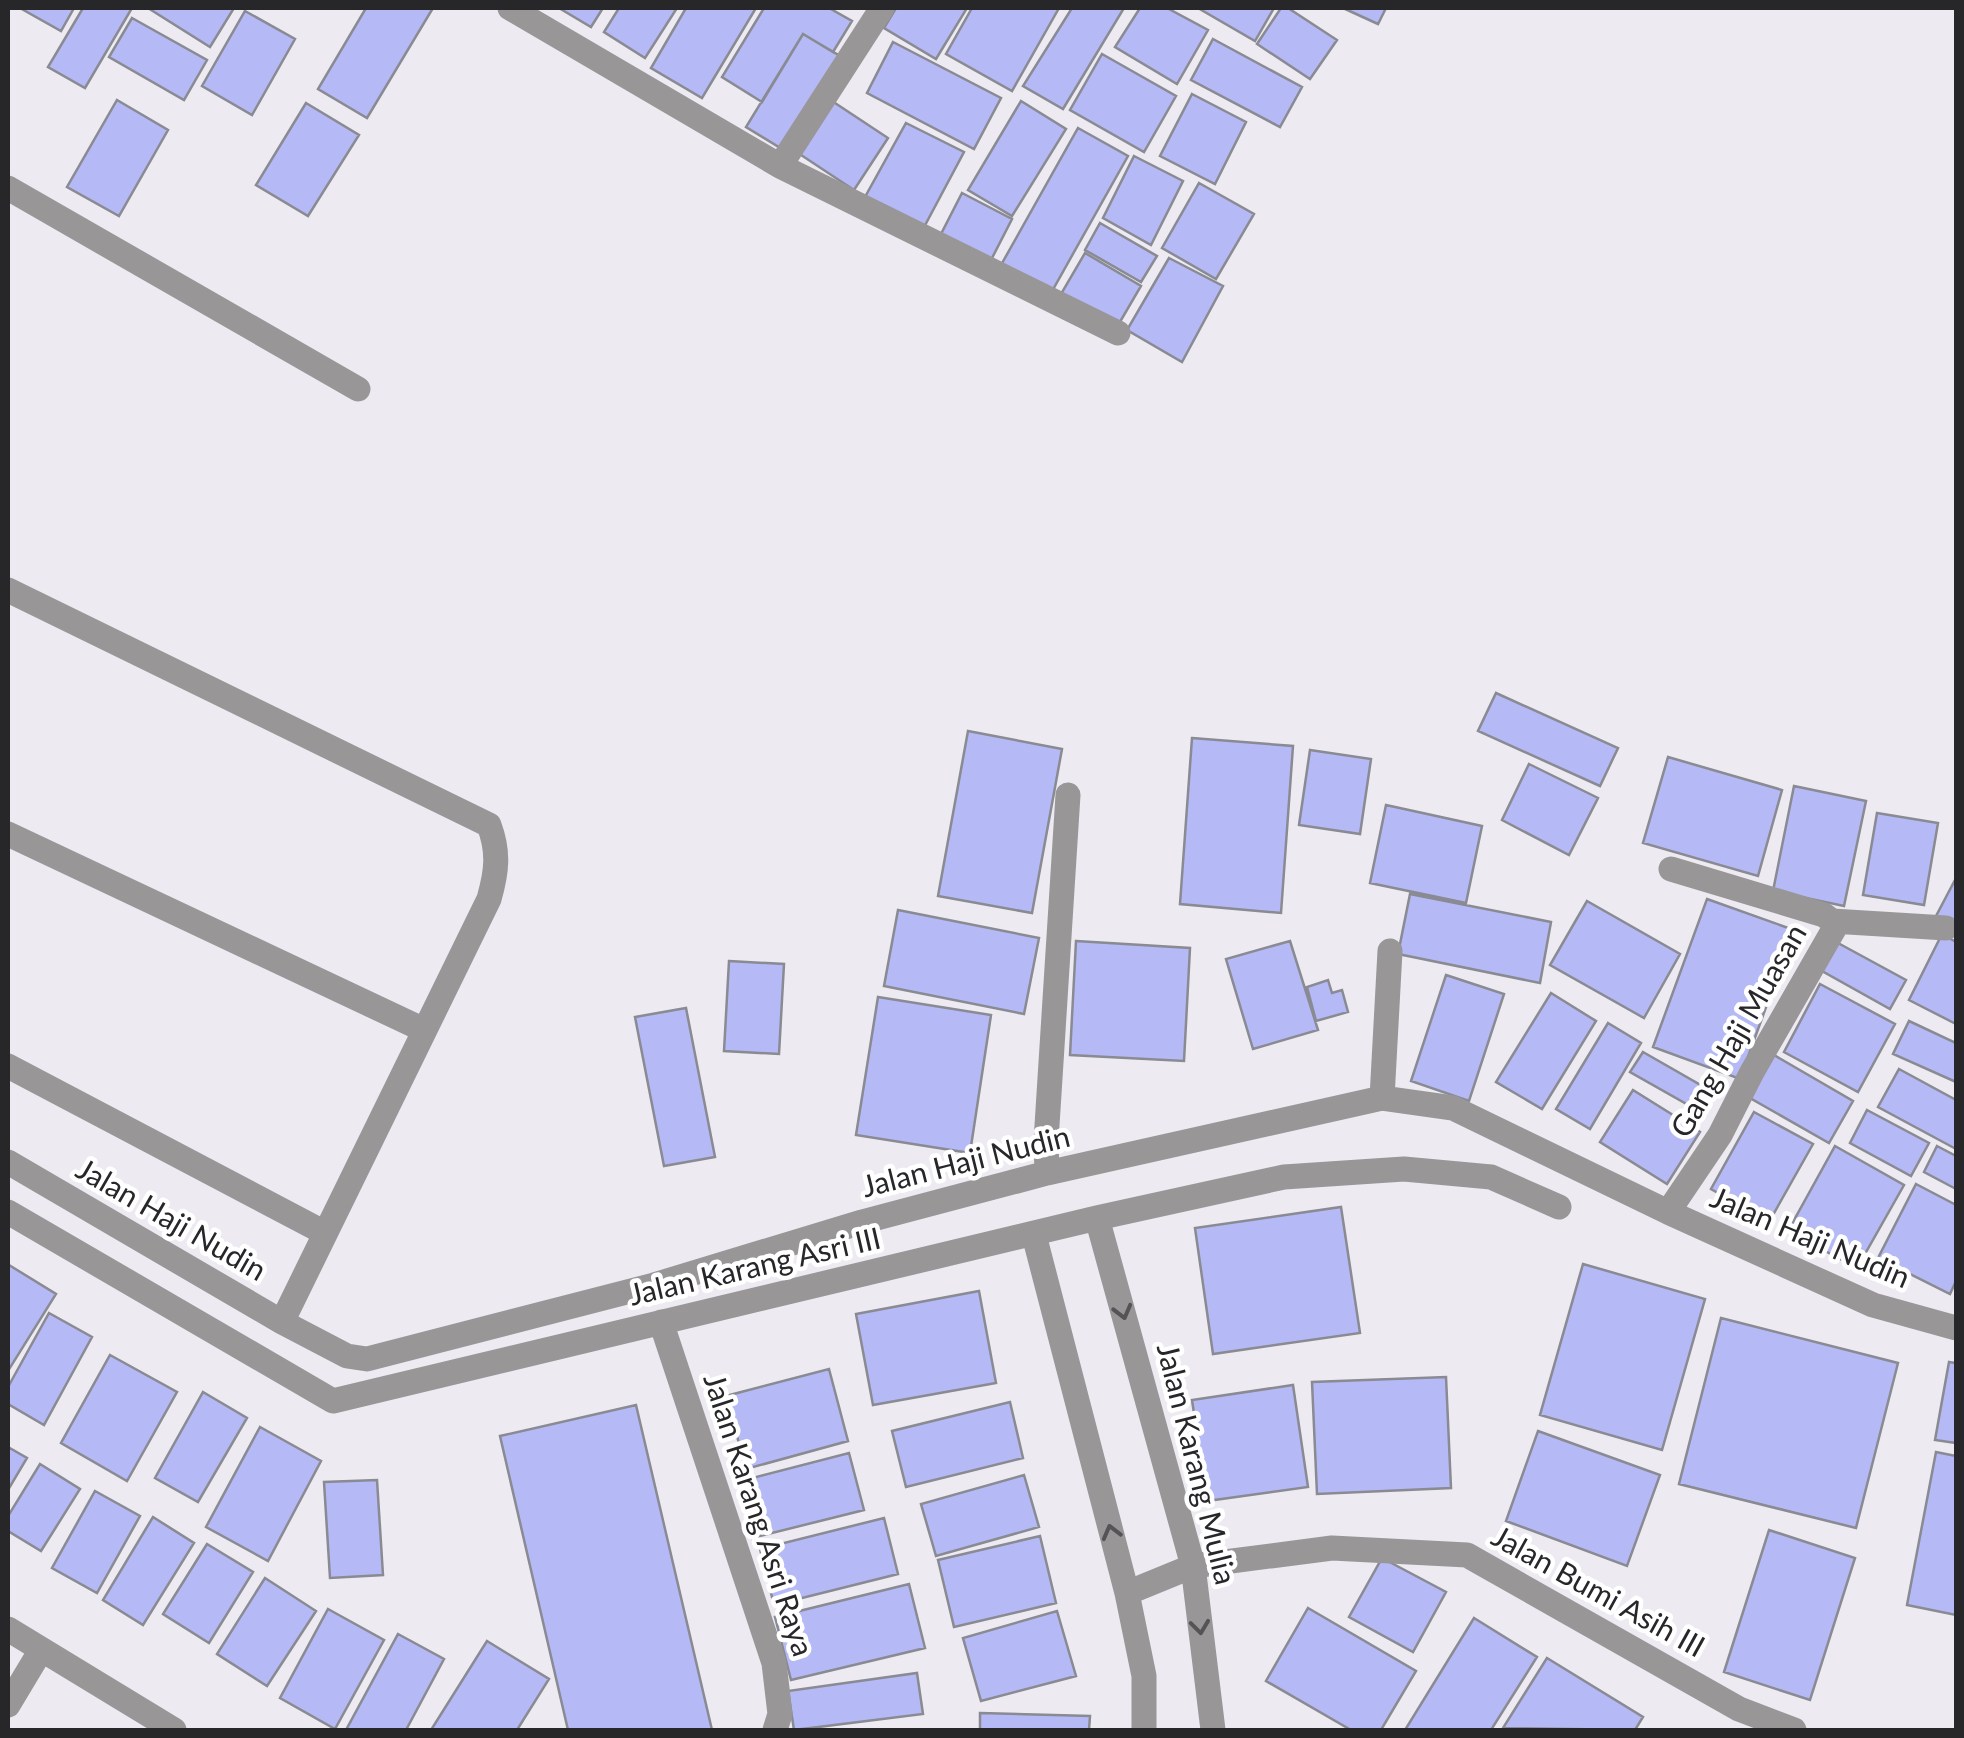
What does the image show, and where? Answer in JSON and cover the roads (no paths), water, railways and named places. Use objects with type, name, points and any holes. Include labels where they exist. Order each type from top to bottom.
[{"type":"street","points":[[510,8],[780,166],[1118,332]]},
{"type":"street","points":[[780,166],[882,8]]},
{"type":"street","points":[[8,188],[358,389]]},
{"type":"street","points":[[8,590],[488,824],[498,847],[489,899],[282,1322]]},
{"type":"street","points":[[1047,1173],[1068,795]]},
{"type":"street","points":[[8,834],[424,1030]]},
{"type":"street","name":"Gang Haji Muasan","points":[[1668,1212],[1720,1135],[1834,929],[1832,920],[1671,869]]},
{"type":"street","points":[[1832,920],[1946,928]]},
{"type":"street","points":[[1382,1098],[1390,951]]},
{"type":"street","points":[[8,1066],[325,1233]]},
{"type":"street","name":"Jalan Haji Nudin","points":[[8,1162],[282,1322],[347,1356],[367,1359],[654,1284],[862,1222],[1047,1173],[1382,1098],[1453,1108],[1668,1212],[1873,1304],[1956,1328]]},
{"type":"street","name":"Jalan Karang Asri III","points":[[8,1212],[333,1401],[1097,1218],[1284,1178],[1404,1169],[1491,1177],[1559,1207]]},
{"type":"street","name":"Jalan Karang Mulia","points":[[1097,1218],[1193,1566],[1213,1730]]},
{"type":"street","points":[[1034,1235],[1127,1593],[1144,1676],[1144,1730]]},
{"type":"street","name":"Jalan Karang Asri Raya","points":[[661,1322],[769,1646],[780,1714],[774,1730]]},
{"type":"street","name":"Jalan Bumi Asih III","points":[[1127,1593],[1193,1566],[1332,1548],[1467,1555],[1732,1720],[1794,1730]]},
{"type":"street","points":[[8,1630],[174,1730]]},
{"type":"street","points":[[8,1704],[41,1650]]}]
